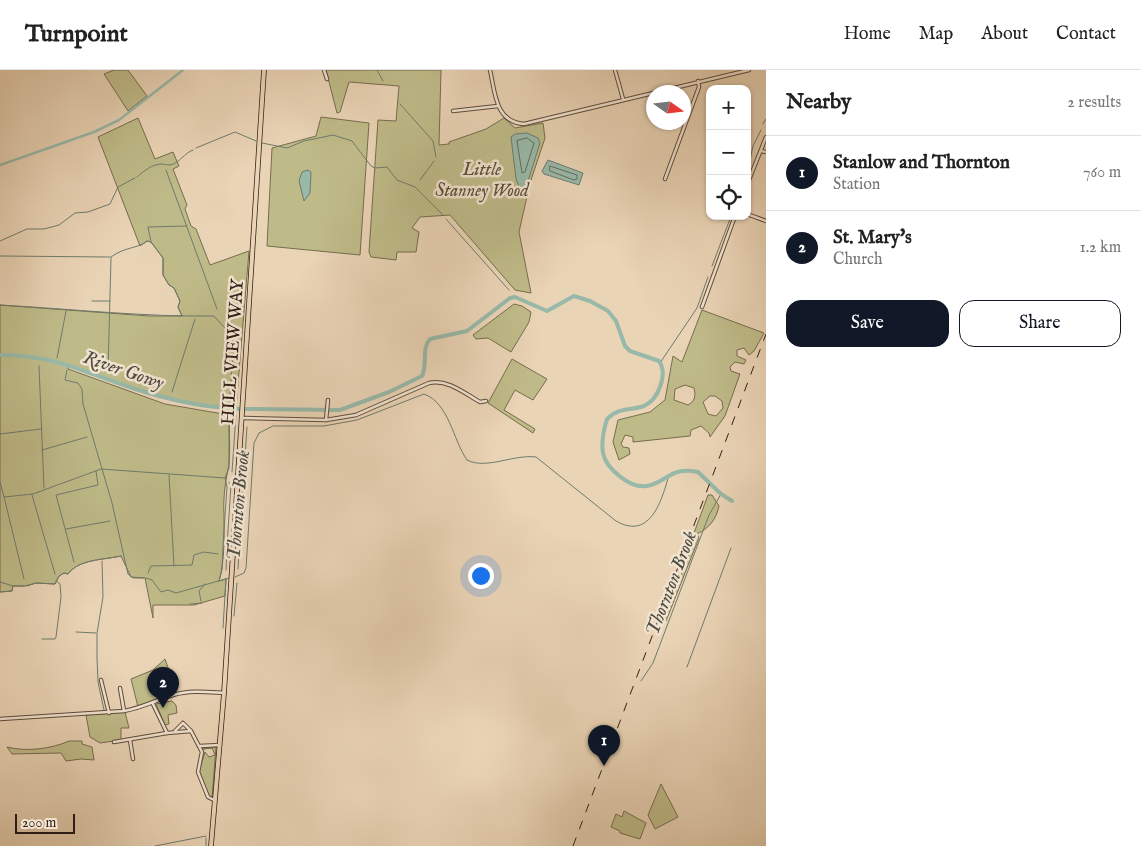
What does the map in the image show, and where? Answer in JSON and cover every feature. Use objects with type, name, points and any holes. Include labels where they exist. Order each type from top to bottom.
[{"type":"main road","name":"HILL VIEW WAY","points":[[211,846],[224,694],[264,70]]},
{"type":"street","points":[[324,70],[326,79]]},
{"type":"street","points":[[490,70],[498,106],[506,118],[524,124],[698,81],[714,80],[749,70]]},
{"type":"street","points":[[615,70],[623,99]]},
{"type":"street","points":[[664,179],[699,87],[698,81]]},
{"type":"street","points":[[453,111],[498,106]]},
{"type":"street","points":[[751,175],[766,137]]},
{"type":"street","points":[[761,150],[766,152]]},
{"type":"street","points":[[751,215],[766,221]]},
{"type":"street","points":[[702,307],[734,220]]},
{"type":"street","points":[[241,418],[326,420],[356,415],[435,382],[448,384],[480,402],[486,401]]},
{"type":"street","points":[[326,420],[328,400]]},
{"type":"street","points":[[101,680],[109,712]]},
{"type":"street","points":[[120,688],[124,711]]},
{"type":"street","points":[[0,719],[124,711],[182,694],[196,692],[224,694]]},
{"type":"street","points":[[153,704],[163,728],[167,732]]},
{"type":"street","points":[[174,732],[183,723],[191,731],[202,752],[198,772],[208,798],[216,801]]},
{"type":"street","points":[[159,734],[163,728]]},
{"type":"street","points":[[114,742],[167,732],[191,731]]},
{"type":"street","points":[[130,740],[133,760]]},
{"type":"street","points":[[200,746],[220,745]]},
{"type":"green space","points":[[114,70],[128,70],[147,96],[128,111],[104,74]]},
{"type":"green space","name":"Little Stanney Wood","points":[[326,70],[441,70],[439,145],[449,144],[449,142],[486,129],[504,118],[515,128],[543,123],[545,138],[530,183],[519,232],[531,293],[515,290],[450,215],[420,217],[412,228],[419,232],[416,252],[397,252],[396,260],[371,257],[369,252],[378,120],[396,121],[399,86],[349,82],[340,112],[337,113]]},
{"type":"green space","points":[[321,117],[369,123],[360,255],[267,246],[272,148],[316,136]]},
{"type":"green space","points":[[138,118],[155,159],[173,152],[179,166],[173,169],[187,205],[185,209],[191,226],[196,229],[210,265],[249,251],[236,409],[193,404],[151,394],[69,365],[68,369],[165,404],[229,415],[229,464],[225,486],[223,557],[219,581],[226,579],[225,596],[194,605],[153,605],[153,618],[145,578],[131,577],[121,556],[78,565],[68,574],[64,573],[59,576],[55,584],[36,583],[25,586],[13,586],[12,591],[0,592],[0,305],[149,316],[182,316],[178,307],[180,301],[174,288],[169,285],[163,275],[163,258],[151,242],[147,241],[140,246],[98,137]]},
{"type":"green space","points":[[514,304],[522,306],[531,312],[529,322],[511,352],[488,338],[476,339],[473,335]]},
{"type":"green space","points":[[702,310],[764,333],[754,351],[749,355],[744,348],[737,350],[737,356],[746,360],[744,364],[735,362],[730,367],[731,371],[740,374],[725,416],[710,437],[709,433],[701,426],[691,430],[690,436],[633,442],[633,437],[625,435],[621,444],[623,447],[629,448],[630,454],[619,460],[613,442],[618,420],[650,412],[665,400],[673,356],[682,362]],"holes":[[[685,385],[694,388],[695,391],[694,400],[688,405],[674,400],[675,389]],[[710,396],[715,396],[722,401],[723,408],[716,416],[708,414],[703,402]]]},
{"type":"green space","points":[[512,359],[547,379],[533,400],[515,390],[504,410],[535,429],[533,433],[488,403]]},
{"type":"green space","points":[[708,495],[712,495],[719,506],[718,511],[711,523],[697,534],[699,538],[666,621],[667,610],[694,542],[694,533]]},
{"type":"green space","points":[[165,659],[172,679],[174,693],[138,707],[131,679],[153,670]]},
{"type":"green space","points":[[172,701],[176,705],[177,713],[168,715],[169,724],[165,725],[156,704]]},
{"type":"green space","points":[[125,712],[129,728],[121,728],[121,740],[100,743],[90,737],[86,715]]},
{"type":"green space","points":[[69,741],[82,741],[82,744],[92,747],[94,760],[66,761],[61,753],[12,754],[7,747],[14,749],[38,749]]},
{"type":"green space","points":[[216,747],[212,799],[209,797],[199,771],[205,752],[209,757],[215,755],[212,748],[203,749]]},
{"type":"green space","points":[[661,784],[678,817],[655,829],[648,815]]},
{"type":"green space","points":[[624,811],[646,823],[640,839],[620,833],[620,831],[611,827],[616,814],[622,817]]},
{"type":"water","points":[[527,133],[538,138],[540,143],[523,197],[516,179],[511,137],[515,134]]},
{"type":"water","points":[[548,160],[583,173],[579,185],[544,174],[542,171]]},
{"type":"water","points":[[308,170],[311,172],[310,193],[304,201],[299,181],[302,172]]},
{"type":"waterway","points":[[0,165],[94,132],[119,120],[183,70]]},
{"type":"waterway","points":[[377,70],[383,81]]},
{"type":"waterway","points":[[400,104],[433,141],[436,157]]},
{"type":"waterway","points":[[763,124],[766,119]]},
{"type":"waterway","points":[[751,155],[753,146],[761,130]]},
{"type":"waterway","points":[[196,148],[235,132],[256,141]]},
{"type":"waterway","points":[[262,143],[287,148],[304,141],[333,135],[352,141],[371,166],[375,168],[387,167],[397,180],[415,187],[443,215]]},
{"type":"waterway","points":[[137,177],[155,165],[173,164],[193,150]]},
{"type":"waterway","points":[[420,180],[434,161]]},
{"type":"waterway","points":[[166,170],[217,309]]},
{"type":"waterway","points":[[0,241],[27,229],[44,229],[59,225],[75,213],[88,212],[110,204],[118,187],[135,178]]},
{"type":"waterway","points":[[446,219],[509,290]]},
{"type":"waterway","points":[[712,266],[730,220]]},
{"type":"waterway","points":[[182,316],[178,307],[180,301],[174,288],[169,285],[163,275],[163,258],[151,242],[148,227],[187,226]]},
{"type":"waterway","points":[[108,372],[111,257],[147,241],[151,242]]},
{"type":"waterway","points":[[0,256],[110,257]]},
{"type":"waterway","points":[[660,363],[697,308],[708,277]]},
{"type":"waterway","name":"River Gowy","points":[[245,409],[340,410],[389,392],[422,376],[425,367],[426,347],[430,339],[467,331],[510,298],[515,297],[547,311],[574,296],[590,301],[608,311],[616,321],[625,346],[630,351],[659,361],[662,366],[663,373],[658,392],[649,403],[639,408],[615,413],[607,419],[602,449],[609,465],[620,477],[641,486],[654,484],[681,471],[698,472],[721,494],[732,501]]},
{"type":"waterway","points":[[92,301],[110,301]]},
{"type":"waterway","points":[[0,305],[134,314],[214,316],[234,338],[229,408]]},
{"type":"waterway","points":[[57,358],[66,311]]},
{"type":"waterway","points":[[172,392],[195,319]]},
{"type":"waterway","name":"River Gowy","points":[[0,355],[46,360],[161,397],[192,404],[239,409]]},
{"type":"waterway","points":[[39,366],[44,488]]},
{"type":"waterway","name":"Thornton Brook","points":[[67,370],[65,380],[78,383],[82,389],[83,404],[112,503],[128,574],[133,578],[144,578]]},
{"type":"waterway","name":"Thornton Brook","points":[[235,577],[244,573],[246,568],[254,443],[259,433],[273,426],[324,426],[357,420],[424,394],[439,405],[445,414],[467,460],[475,463],[491,463],[536,457],[616,521],[628,526],[638,526],[646,522],[653,514],[663,495],[669,475]]},
{"type":"waterway","points":[[225,478],[229,468],[229,415]]},
{"type":"waterway","points":[[232,472],[236,415]]},
{"type":"waterway","points":[[244,472],[247,427]]},
{"type":"waterway","points":[[0,434],[41,429]]},
{"type":"waterway","points":[[42,450],[87,437]]},
{"type":"waterway","points":[[0,482],[4,497],[33,494],[101,469],[225,478],[227,487],[223,545]]},
{"type":"waterway","points":[[74,562],[56,495],[98,485],[96,471]]},
{"type":"waterway","points":[[238,569],[244,474]]},
{"type":"waterway","points":[[169,475],[174,566]]},
{"type":"waterway","points":[[227,545],[231,485],[229,482]]},
{"type":"waterway","name":"Thornton Brook","points":[[641,681],[653,663],[709,515],[721,494]]},
{"type":"waterway","points":[[32,495],[55,574]]},
{"type":"waterway","points":[[4,497],[24,579]]},
{"type":"waterway","points":[[66,529],[110,521]]},
{"type":"waterway","points":[[219,581],[222,570],[223,547]]},
{"type":"waterway","points":[[226,570],[227,547]]},
{"type":"waterway","points":[[687,667],[731,548]]},
{"type":"waterway","points":[[148,573],[151,566],[192,565],[194,555],[204,552],[218,554]]},
{"type":"waterway","points":[[27,586],[36,583],[55,584],[59,576],[64,573],[68,574],[78,565],[121,556]]},
{"type":"waterway","points":[[102,561],[103,597],[97,633],[97,658],[98,682],[104,710]]},
{"type":"waterway","name":"Thornton Brook","points":[[146,578],[152,580],[161,592],[168,590],[176,593],[229,578]]},
{"type":"waterway","points":[[223,628],[226,579]]},
{"type":"waterway","points":[[42,639],[55,639],[56,637],[61,597],[60,584],[56,581]]},
{"type":"waterway","points":[[0,582],[13,586],[12,591],[0,592]]},
{"type":"waterway","points":[[234,616],[237,583]]},
{"type":"waterway","points":[[201,601],[199,591],[205,584]]},
{"type":"waterway","points":[[14,586],[24,586]]},
{"type":"waterway","points":[[190,604],[202,603]]},
{"type":"waterway","points":[[76,632],[96,633]]},
{"type":"waterway","points":[[155,846],[206,836]]},
{"type":"waterway","points":[[206,838],[206,846]]},
{"type":"railway","points":[[573,846],[766,334]]},
{"type":"place","name":"St. Mary's","points":[[163,708]]},
{"type":"place","name":"Stanlow and Thornton","points":[[604,766]]}]
